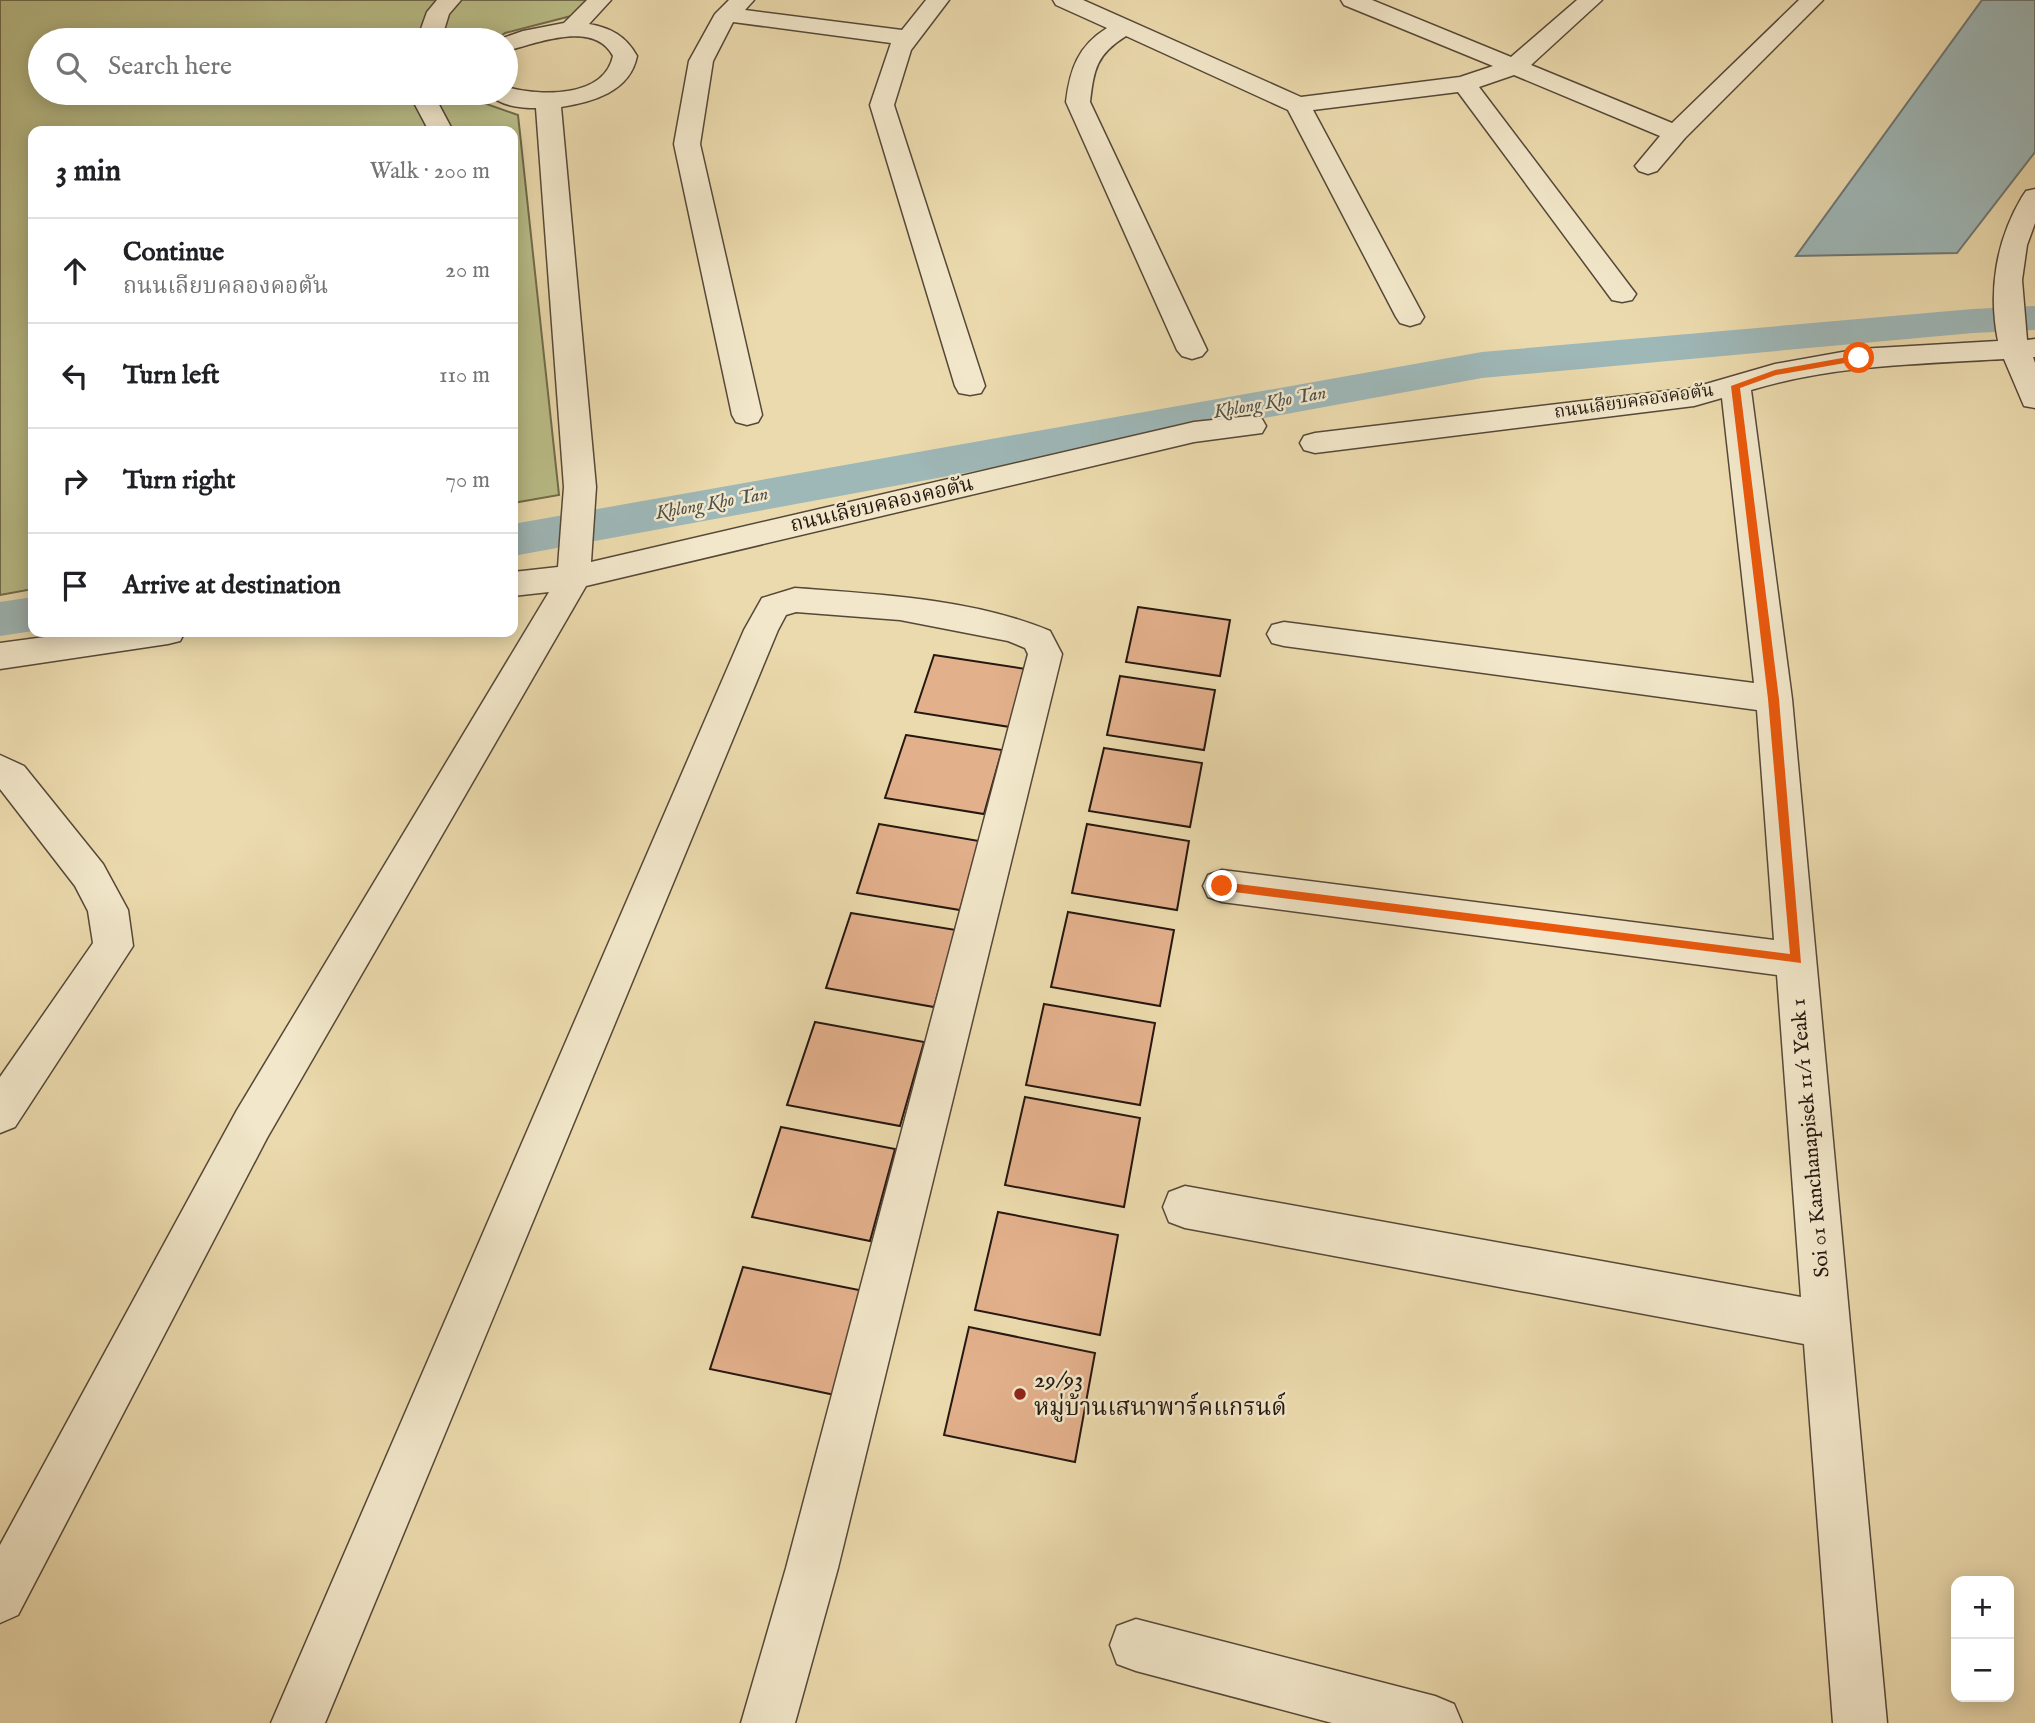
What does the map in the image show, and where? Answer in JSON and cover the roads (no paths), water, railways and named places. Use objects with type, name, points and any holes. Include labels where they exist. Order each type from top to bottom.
[{"type":"street","points":[[433,28],[439,12],[450,0]]},
{"type":"street","points":[[570,30],[600,0]]},
{"type":"street","points":[[938,0],[899,49],[882,105],[970,386]]},
{"type":"street","points":[[1064,0],[1298,105],[1464,84],[1514,67],[1591,0]]},
{"type":"street","points":[[1354,0],[1676,133]]},
{"type":"street","points":[[1648,166],[1676,133],[1812,0]]},
{"type":"street","points":[[747,415],[687,144],[701,61],[735,7],[907,38]]},
{"type":"street","points":[[1123,28],[1101,42],[1082,64],[1078,102],[1192,350]]},
{"type":"street","points":[[518,39],[532,34],[570,30],[597,33],[616,43],[625,56],[621,71],[605,85],[579,96],[548,101],[518,99]]},
{"type":"street","points":[[1464,84],[1622,293]]},
{"type":"street","points":[[0,1597],[252,1124],[574,566],[580,487],[548,101]]},
{"type":"street","points":[[427,105],[438,126]]},
{"type":"street","points":[[1298,105],[1410,317]]},
{"type":"street","points":[[2035,197],[2023,215],[2013,247],[2007,301],[2035,399]]},
{"type":"street","name":"ถนนเลียบคลองคอตัน","points":[[1315,443],[1694,397],[1775,373],[1859,358],[2021,344]]},
{"type":"street","name":"Soi 01 Kanchanapisek 11/1 Yeak 1","points":[[1736,386],[1773,699],[1860,1723]]},
{"type":"street","name":"ถนนเลียบคลองคอตัน","points":[[518,583],[574,566],[1194,432],[1251,426]]},
{"type":"street","points":[[298,1723],[761,630],[774,607],[782,602],[795,600],[900,608],[1016,630],[1038,640],[1045,654],[812,1568],[768,1723]]},
{"type":"street","points":[[1284,634],[1773,699]]},
{"type":"street","points":[[0,656],[42,642],[105,637]]},
{"type":"street","points":[[0,680],[42,642]]},
{"type":"street","points":[[0,769],[10,776],[89,875],[108,910],[113,946],[0,1113]]},
{"type":"street","points":[[1222,886],[1796,960]]},
{"type":"street","points":[[1185,1207],[1827,1325]]},
{"type":"street","points":[[1136,1645],[1436,1723]]},
{"type":"water","points":[[1982,0],[2035,0],[2035,152],[1957,253],[1796,256]]},
{"type":"waterway","name":"Khlong Kho Tan","points":[[518,539],[1482,365],[1973,321],[2035,318]]},
{"type":"waterway","name":"Khlong Kho Tan","points":[[0,619],[28,615]]},
{"type":"place","name":"29/93 หมู่บ้านเสนาพาร์คแกรนด์","points":[[1020,1394]]}]
